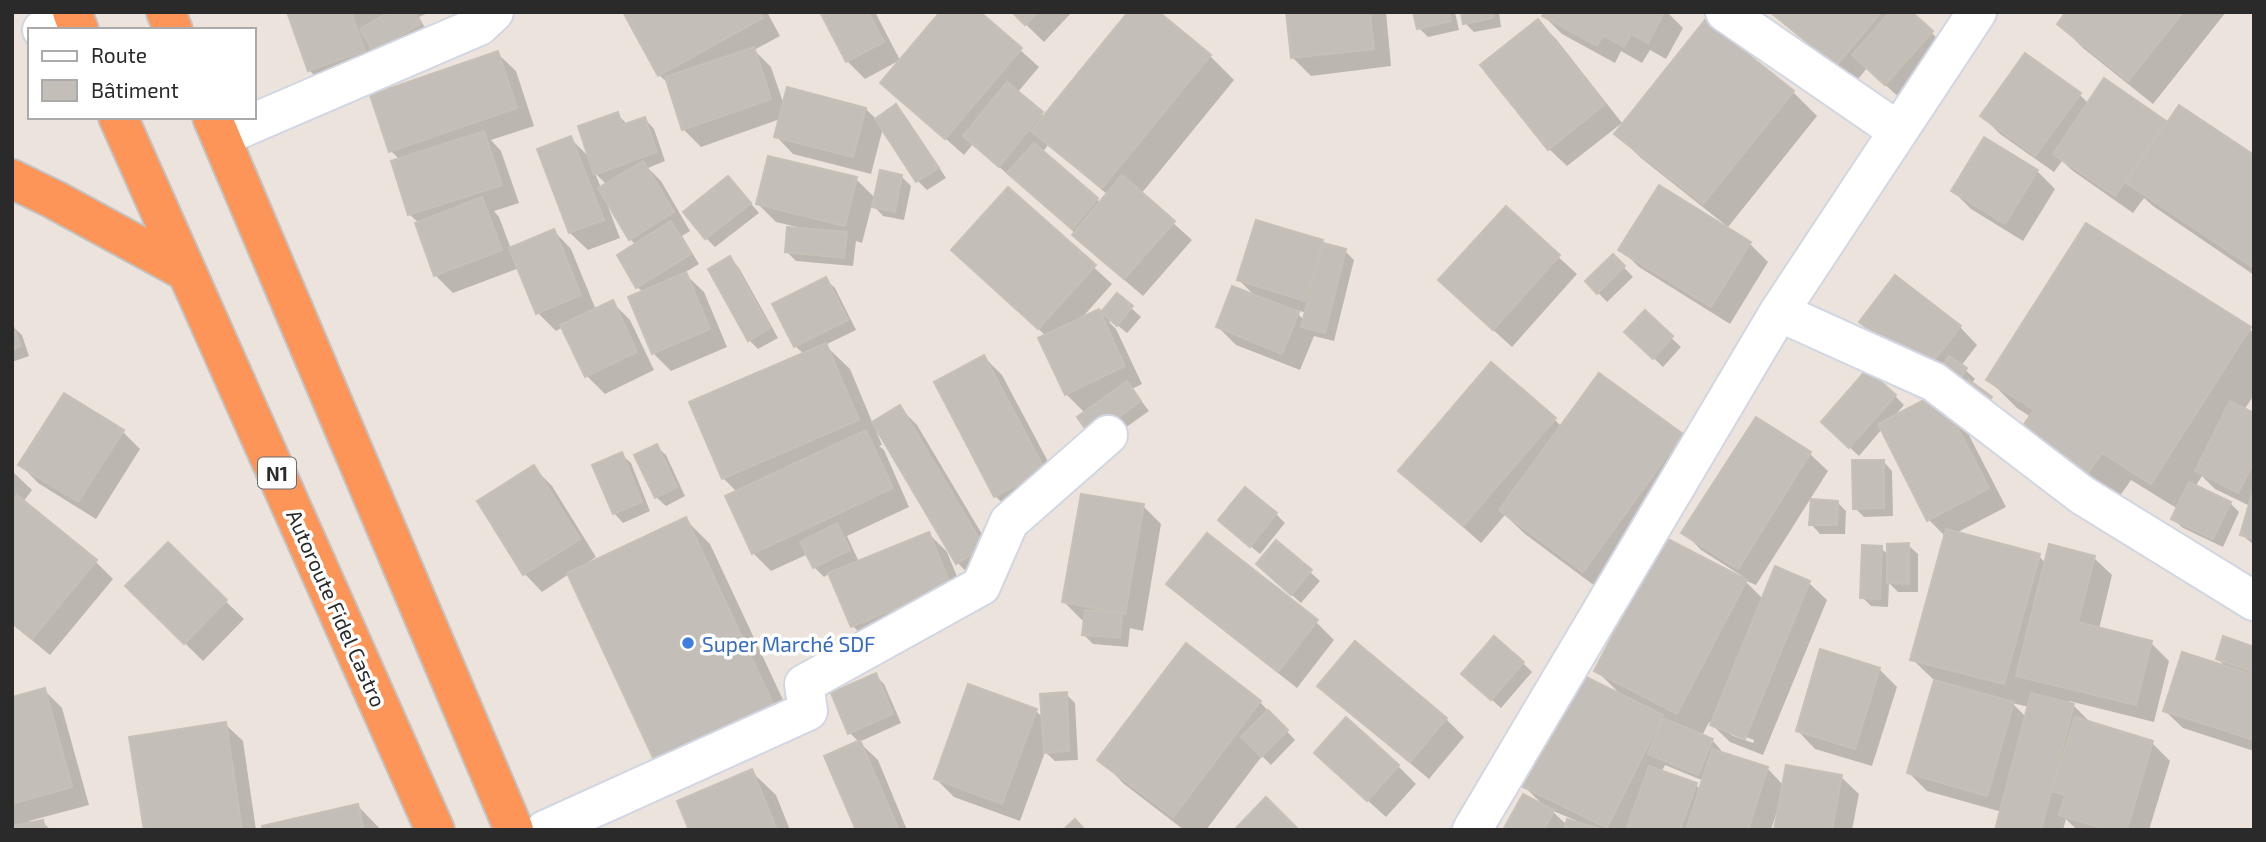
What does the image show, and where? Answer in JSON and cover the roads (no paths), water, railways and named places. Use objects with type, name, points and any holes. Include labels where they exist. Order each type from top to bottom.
[{"type":"highway","name":"Autoroute Fidel Castro","points":[[119,119],[435,830]]},
{"type":"highway","points":[[217,127],[514,830]]},
{"type":"highway","points":[[12,180],[55,200],[187,272]]},
{"type":"street","points":[[256,112],[479,26],[494,12]]},
{"type":"street","points":[[1725,12],[1898,131]]},
{"type":"street","points":[[1472,830],[1779,312],[1977,12]]},
{"type":"street","points":[[12,46],[28,37]]},
{"type":"street","points":[[217,127],[238,119]]},
{"type":"street","points":[[1779,312],[1934,382],[2082,495],[2254,601]]},
{"type":"street","points":[[545,830],[808,711],[804,684],[981,586],[1009,522],[1108,435]]},
{"type":"place","name":"Super Marché SDF","points":[[688,643]]}]
